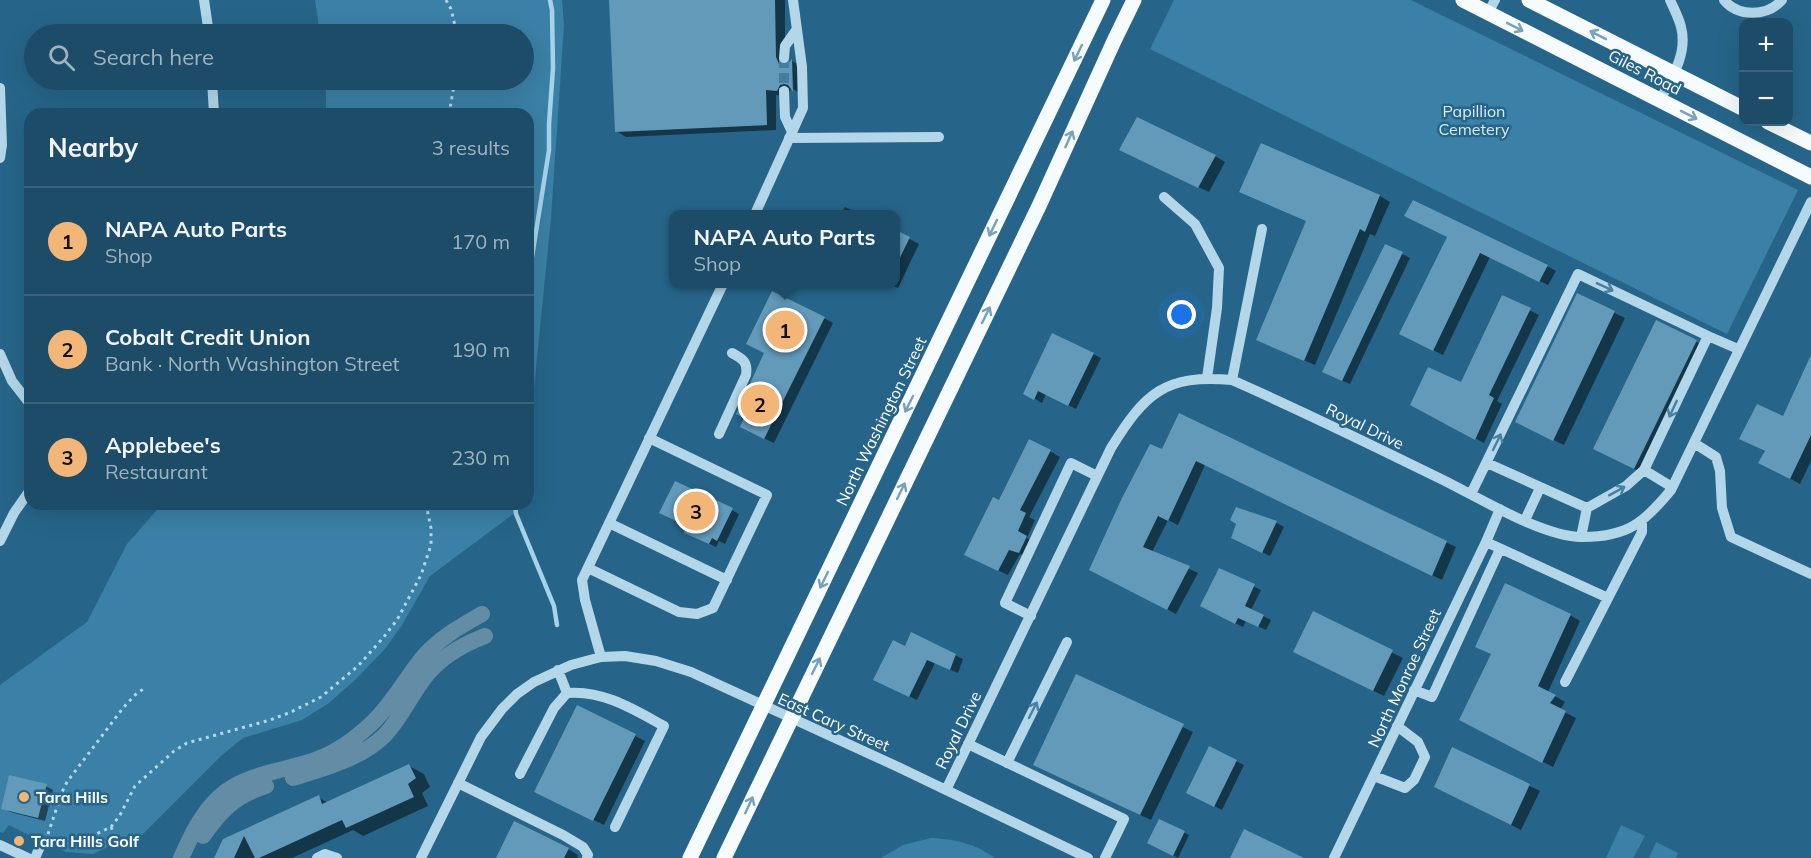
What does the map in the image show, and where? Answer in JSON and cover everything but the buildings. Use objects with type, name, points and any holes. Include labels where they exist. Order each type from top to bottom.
[{"type":"main road","name":"North Washington Street","points":[[690,858],[1103,0]]},
{"type":"main road","points":[[724,858],[1039,206],[1134,0]]},
{"type":"main road","name":"Giles Road","points":[[1463,0],[1491,6],[1660,100],[1811,177]]},
{"type":"main road","name":"Giles Road","points":[[1528,0],[1739,107]]},
{"type":"main road","points":[[1776,126],[1811,143]]},
{"type":"street","points":[[204,0],[208,24]]},
{"type":"street","points":[[757,210],[803,108],[802,67],[793,0]]},
{"type":"street","points":[[1660,100],[1681,55],[1683,33],[1671,0]]},
{"type":"street","points":[[1724,0],[1735,9],[1751,14],[1766,11],[1782,0]]},
{"type":"street","points":[[784,58],[785,46],[797,29]]},
{"type":"street","points":[[0,88],[2,145],[0,158]]},
{"type":"street","points":[[213,90],[214,108]]},
{"type":"street","points":[[784,91],[785,117],[791,135]]},
{"type":"street","points":[[791,135],[939,137]]},
{"type":"street","points":[[1164,197],[1195,224],[1220,268],[1207,378]]},
{"type":"street","name":"Royal Drive","points":[[946,790],[1111,448],[1130,417],[1158,390],[1180,381],[1207,378],[1232,380],[1500,509],[1557,533],[1581,537],[1605,536],[1625,531],[1653,512],[1672,487],[1811,202]]},
{"type":"street","points":[[1232,380],[1262,229]]},
{"type":"street","points":[[1471,494],[1578,274],[1738,348]]},
{"type":"street","points":[[601,657],[585,600],[582,580],[721,288]]},
{"type":"street","points":[[1581,537],[1587,508],[1626,486],[1644,470],[1708,336]]},
{"type":"street","points":[[719,434],[746,375],[746,363],[732,353]]},
{"type":"street","points":[[0,354],[12,381],[24,396]]},
{"type":"street","points":[[588,568],[679,612],[697,614],[713,608],[767,495],[649,438]]},
{"type":"street","points":[[1694,443],[1716,457],[1720,471],[1722,508],[1731,537],[1811,574]]},
{"type":"street","points":[[1031,616],[1005,603],[1020,570],[1071,463],[1097,476]]},
{"type":"street","points":[[1487,463],[1587,508]]},
{"type":"street","points":[[1644,470],[1672,487]]},
{"type":"street","points":[[1525,520],[1540,488]]},
{"type":"street","points":[[0,541],[24,499]]},
{"type":"street","name":"North Monroe Street","points":[[1334,858],[1500,509]]},
{"type":"street","points":[[1565,682],[1642,532],[1642,521]]},
{"type":"street","points":[[609,523],[727,580]]},
{"type":"street","points":[[1486,542],[1608,598]]},
{"type":"street","points":[[1414,690],[1432,697],[1500,549]]},
{"type":"street","points":[[1006,763],[1067,642]]},
{"type":"street","name":"East Cary Street","points":[[421,858],[481,737],[502,709],[517,694],[558,670],[601,657],[625,656],[656,661],[691,672],[1088,858]]},
{"type":"street","points":[[1430,657],[1447,665]]},
{"type":"street","points":[[558,670],[567,693]]},
{"type":"street","points":[[520,774],[554,708],[567,693],[582,692],[610,698],[630,707],[664,726],[615,827]]},
{"type":"street","points":[[1374,776],[1405,788],[1414,780],[1425,757],[1419,742],[1397,726]]},
{"type":"street","points":[[968,744],[1124,819],[1105,858]]},
{"type":"street","points":[[458,783],[563,835],[583,847],[588,855],[587,858]]},
{"type":"street","points":[[35,858],[42,842]]},
{"type":"street","points":[[0,845],[28,858]]},
{"type":"street","points":[[316,858],[325,854],[337,858]]},
{"type":"path","points":[[446,0],[455,24]]},
{"type":"path","points":[[450,108],[453,90]]},
{"type":"path","points":[[42,842],[74,842],[111,827],[135,786],[174,751],[187,743],[251,726],[291,712],[321,697],[358,666],[397,620],[421,575],[431,545],[431,528],[427,510]]},
{"type":"path","points":[[42,842],[48,833],[62,792],[68,782],[123,708],[135,694],[146,687]]},
{"type":"path","points":[[111,827],[118,843]]},
{"type":"green space","points":[[315,0],[562,0],[564,25],[551,218],[534,388],[534,108],[326,108],[326,90],[534,90],[534,24],[319,24]]},
{"type":"green space","name":"Papillion Cemetery","points":[[1174,0],[1411,0],[1798,190],[1727,334],[1150,49]]},
{"type":"green space","points":[[157,510],[519,510],[430,576],[402,625],[385,649],[329,703],[302,720],[243,738],[222,755],[141,836],[125,839],[93,854],[66,852],[9,825],[3,833],[0,832],[0,685],[87,622],[127,544]]},
{"type":"green space","points":[[1621,825],[1645,836],[1633,858],[1606,858]]},
{"type":"green space","points":[[931,838],[965,843],[995,858],[881,858],[903,845]]},
{"type":"green space","points":[[1656,842],[1678,853],[1676,858],[1649,858]]},
{"type":"waterway","points":[[534,244],[549,150],[553,68],[550,0]]},
{"type":"waterway","points":[[516,510],[554,606],[557,625]]},
{"type":"waterway","points":[[181,858],[202,818],[219,797],[230,788],[270,772],[312,761],[350,742],[380,715],[429,650],[482,614]]},
{"type":"waterway","points":[[293,778],[354,757],[375,743],[390,729],[422,681],[435,666],[458,649],[485,636]]},
{"type":"waterway","points":[[203,836],[216,819],[237,799],[266,786]]},
{"type":"tunnel","points":[[784,58],[784,91]]},
{"type":"place","name":"NAPA Auto Parts","points":[[785,330]]},
{"type":"place","name":"Cobalt Credit Union","points":[[760,404]]},
{"type":"place","name":"Applebee's","points":[[696,511]]},
{"type":"place","name":"Tara Hills","points":[[24,797]]},
{"type":"place","name":"Tara Hills Golf","points":[[19,841]]}]
